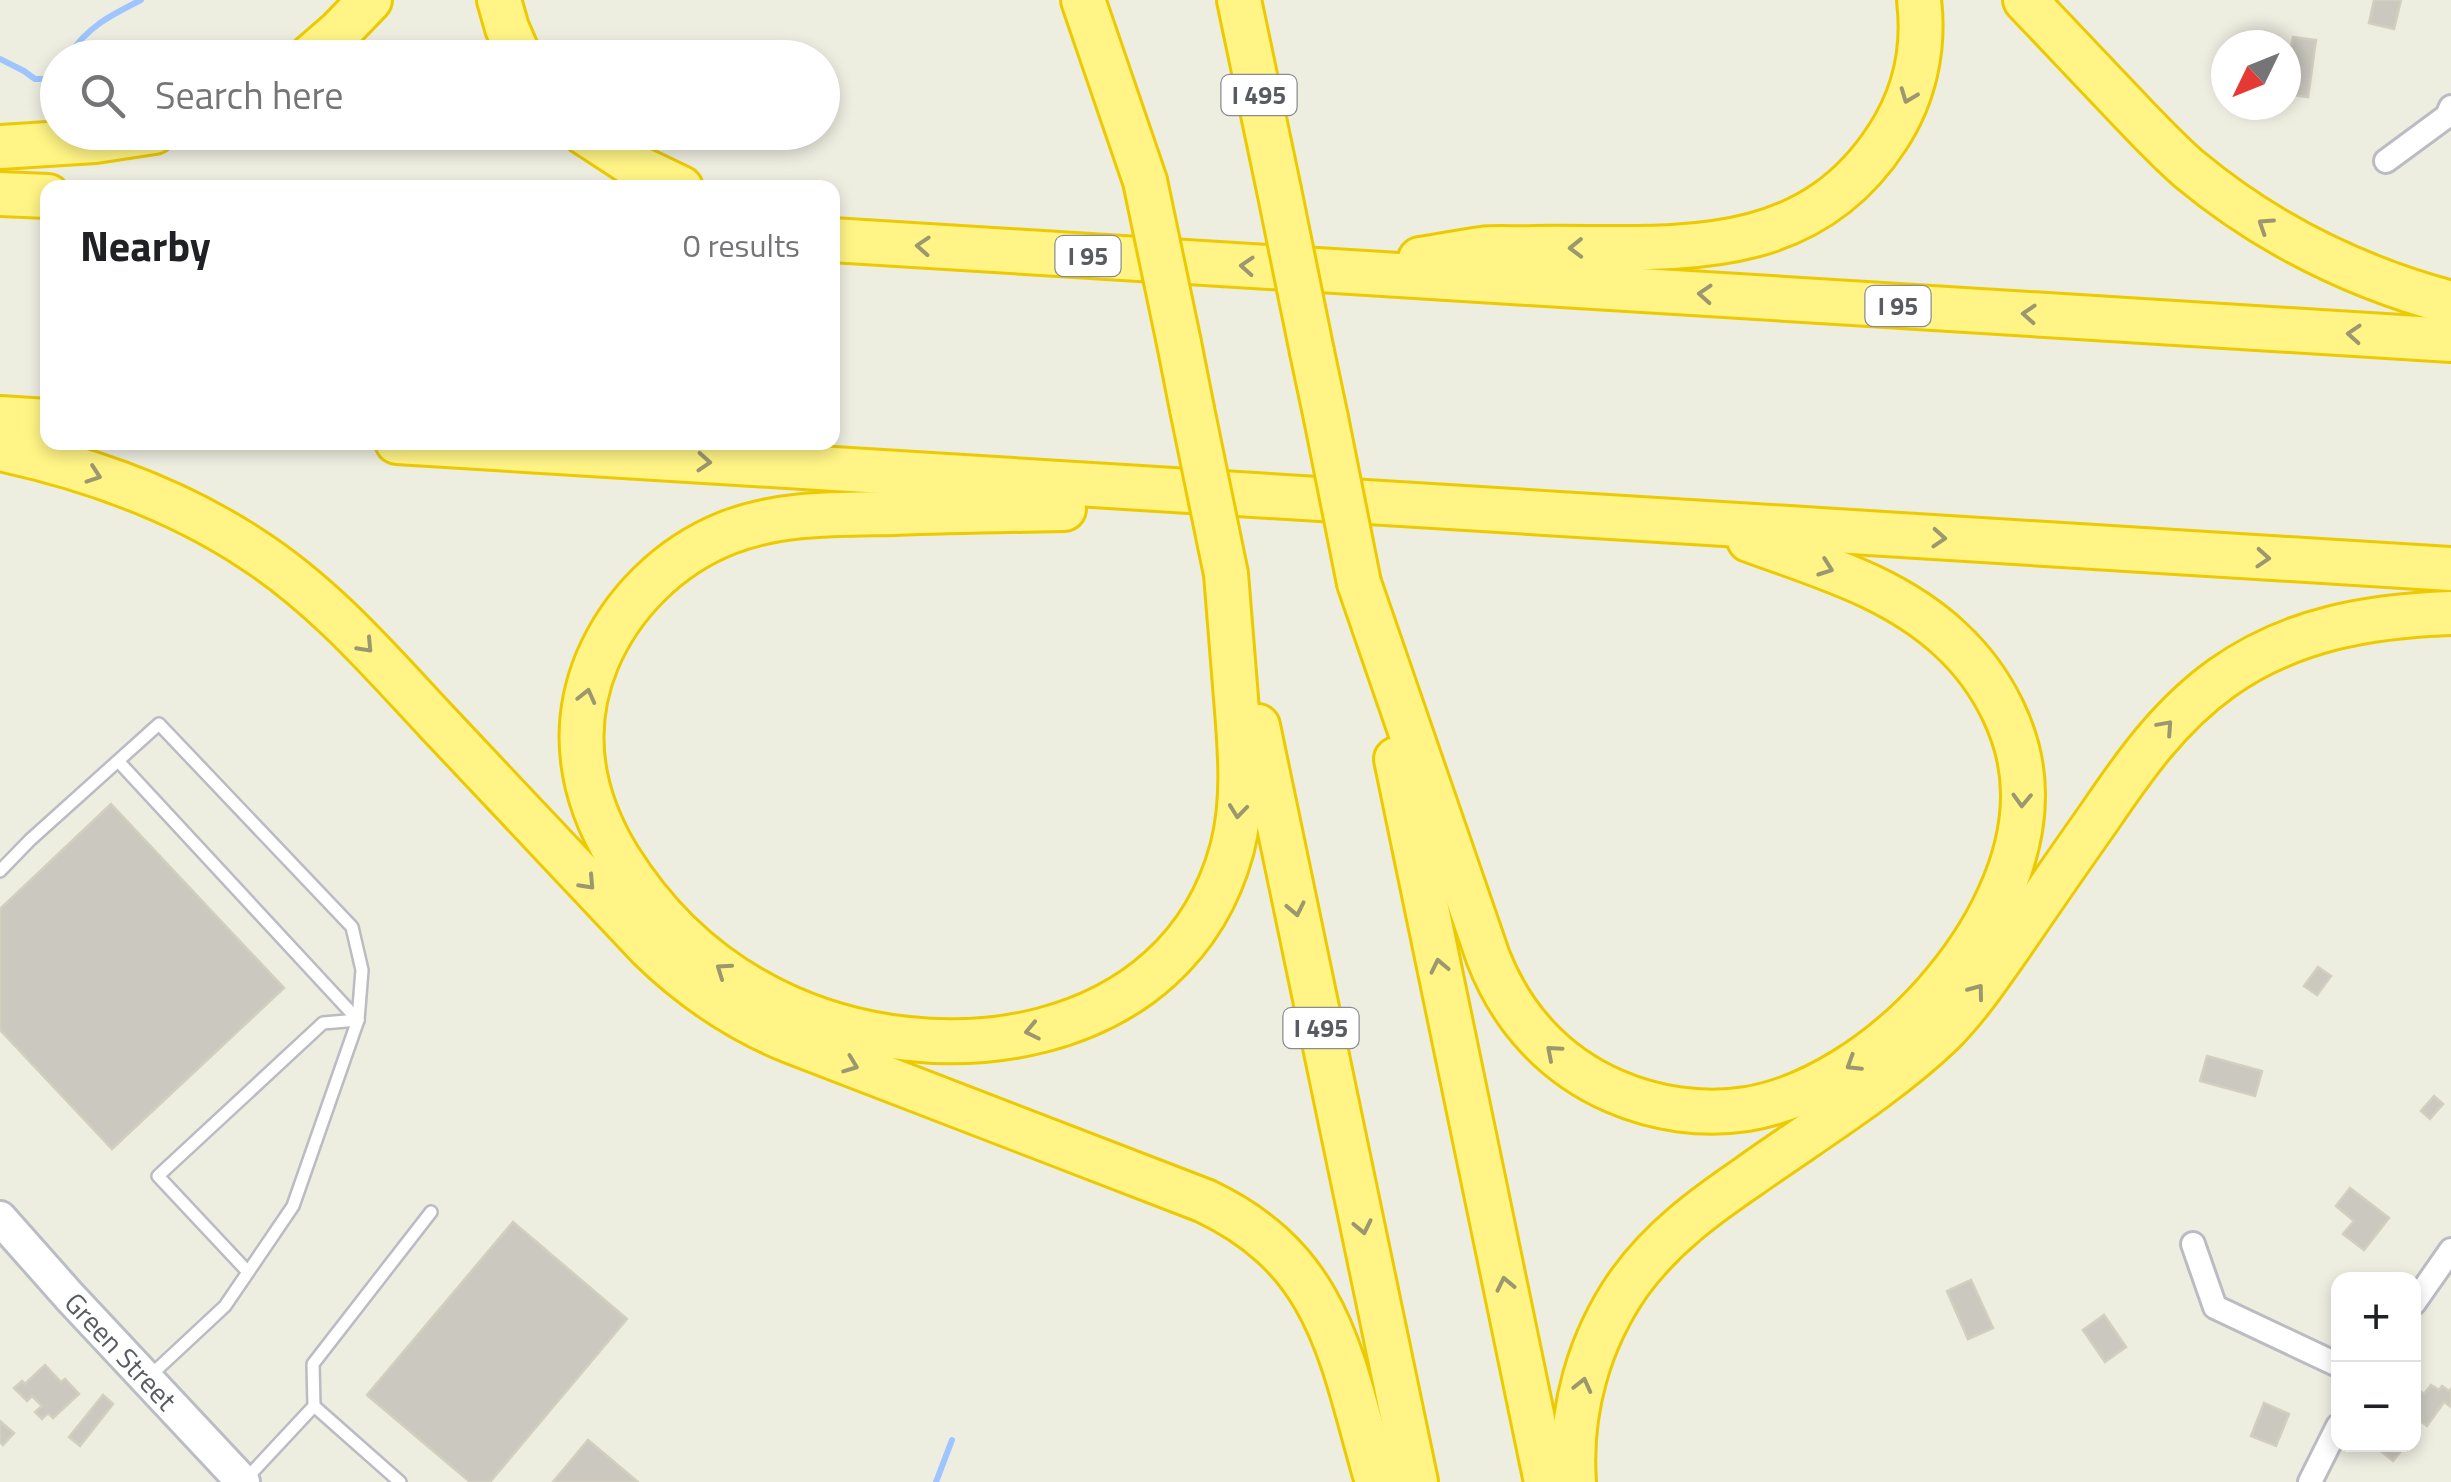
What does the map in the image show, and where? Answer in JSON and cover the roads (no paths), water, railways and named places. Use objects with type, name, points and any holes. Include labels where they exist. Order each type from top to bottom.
[{"type":"highway","points":[[330,40],[370,0]]},
{"type":"highway","points":[[499,0],[512,40]]},
{"type":"highway","points":[[1083,0],[1146,181]]},
{"type":"highway","name":"I 495","points":[[1108,0],[1416,1482]]},
{"type":"highway","name":"I 495","points":[[1240,0],[1546,1482]]},
{"type":"highway","points":[[1260,0],[1263,81],[1279,190]]},
{"type":"highway","points":[[1344,272],[1482,249],[1711,245],[1784,226],[1836,194],[1877,153],[1892,130],[1905,106],[1917,66],[1921,39],[1919,0]]},
{"type":"highway","points":[[2024,0],[2159,140],[2234,204],[2285,238],[2334,262],[2451,303]]},
{"type":"highway","points":[[0,147],[40,144]]},
{"type":"highway","points":[[611,150],[665,180]]},
{"type":"highway","points":[[0,194],[40,196]]},
{"type":"highway","name":"I 95","points":[[840,240],[2451,340]]},
{"type":"highway","points":[[0,418],[40,420]]},
{"type":"highway","points":[[0,449],[74,468],[149,496],[220,530],[287,574],[354,633],[650,948],[678,975],[723,1008],[790,1041],[1206,1201],[1257,1232],[1299,1272],[1324,1312],[1377,1482]]},
{"type":"highway","points":[[525,450],[2451,570]]},
{"type":"highway","points":[[1199,492],[1064,509],[792,517],[752,524],[705,543],[646,588],[615,628],[598,659],[581,729],[584,775],[594,810],[626,870],[672,927],[726,972],[790,1008],[858,1031],[923,1042],[1004,1037],[1085,1016],[1127,995],[1174,955],[1204,914],[1228,862],[1238,811],[1240,770],[1226,574]]},
{"type":"highway","points":[[1359,582],[1488,957],[1505,995],[1540,1041],[1602,1086],[1654,1105],[1693,1111],[1747,1109],[1785,1100],[1846,1069],[1894,1034],[1939,990],[1978,936],[2006,878],[2022,814],[2022,778],[2014,741],[1998,701],[1973,663],[1938,628],[1864,583],[1702,523]]},
{"type":"highway","points":[[1574,1482],[1578,1408],[1591,1356],[1614,1307],[1645,1263],[1706,1206],[1900,1070],[1945,1030],[1988,978],[2126,778],[2174,717],[2226,675],[2294,639],[2359,621],[2451,613]]},
{"type":"main road","name":"Green Street","points":[[3,1227],[243,1482]]},
{"type":"street","points":[[2386,161],[2447,116],[2451,108]]},
{"type":"street","points":[[2193,1244],[2215,1307],[2332,1362]]},
{"type":"street","points":[[2421,1293],[2451,1250]]},
{"type":"street","points":[[2310,1482],[2331,1440]]},
{"type":"lane","points":[[0,871],[160,724],[352,927],[362,970],[358,1020],[293,1206],[225,1306],[146,1379]]},
{"type":"lane","points":[[119,762],[358,1020]]},
{"type":"lane","points":[[248,1272],[158,1176],[324,1023],[358,1020]]},
{"type":"lane","points":[[243,1482],[314,1406],[313,1364],[432,1212]]},
{"type":"lane","points":[[314,1406],[400,1482]]},
{"type":"waterway","points":[[80,40],[100,23],[141,0]]},
{"type":"waterway","points":[[0,59],[40,79]]},
{"type":"waterway","points":[[936,1482],[952,1440]]}]
